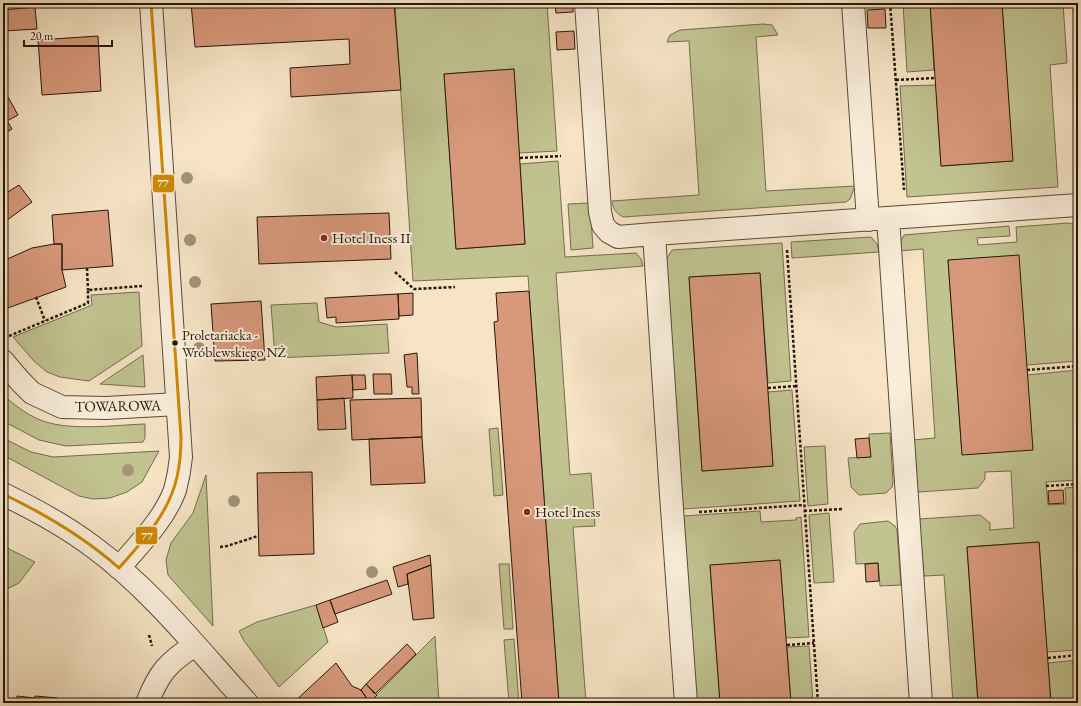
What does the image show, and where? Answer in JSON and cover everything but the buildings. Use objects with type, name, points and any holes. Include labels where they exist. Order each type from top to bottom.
[{"type":"street","points":[[118,568],[146,537],[164,513],[174,491],[179,474],[181,457],[151,3]]},
{"type":"street","points":[[586,3],[600,212],[603,225],[609,232],[618,237],[1078,205]]},
{"type":"street","points":[[853,3],[878,219],[921,703]]},
{"type":"street","points":[[654,234],[686,703]]},
{"type":"street","name":"TOWAROWA","points":[[3,361],[32,393],[62,406],[106,408],[178,404]]},
{"type":"street","points":[[3,494],[68,529],[92,546],[118,568],[148,594],[247,703]]},
{"type":"street","points":[[146,703],[165,667],[177,656],[195,644]]},
{"type":"path","points":[[890,3],[904,194]]},
{"type":"path","points":[[896,80],[935,78]]},
{"type":"path","points":[[520,158],[561,156]]},
{"type":"path","points":[[787,247],[818,703]]},
{"type":"path","points":[[5,337],[88,302],[87,268]]},
{"type":"path","points":[[395,272],[414,289],[455,286]]},
{"type":"path","points":[[88,290],[142,286]]},
{"type":"path","points":[[36,297],[45,321]]},
{"type":"path","points":[[1027,370],[1078,366]]},
{"type":"path","points":[[768,388],[796,386]]},
{"type":"path","points":[[1046,486],[1078,484]]},
{"type":"path","points":[[672,513],[804,505]]},
{"type":"path","points":[[804,511],[842,508]]},
{"type":"path","points":[[220,547],[258,536]]},
{"type":"path","points":[[787,645],[814,643]]},
{"type":"path","points":[[1048,658],[1078,655]]},
{"type":"green space","points":[[395,3],[547,3],[557,151],[519,153],[514,69],[444,74],[456,249],[525,244],[520,164],[558,161],[565,257],[636,253],[641,259],[643,266],[556,273],[570,475],[591,473],[595,526],[573,527],[586,703],[559,703],[528,276],[413,281]]},
{"type":"green space","points":[[903,3],[930,3],[934,70],[907,72]]},
{"type":"green space","points":[[1002,3],[1063,3],[1067,63],[1050,65],[1058,187],[907,197],[900,86],[936,85],[941,166],[1012,161]]},
{"type":"green space","points":[[763,24],[772,25],[778,35],[756,37],[766,191],[855,186],[850,199],[846,202],[623,217],[618,214],[614,209],[612,201],[699,195],[689,41],[667,42],[670,35],[680,30]]},
{"type":"green space","points":[[590,203],[593,248],[571,250],[568,204]]},
{"type":"green space","points":[[1068,223],[1073,224],[1078,228],[1078,361],[1027,365],[948,260],[962,455],[1027,375],[1078,370],[1078,480],[1046,482],[1048,505],[1066,504],[1065,488],[1078,487],[1078,650],[1047,652],[1039,542],[967,547],[978,703],[953,703],[944,575],[924,576],[919,519],[980,515],[990,523],[990,530],[1014,528],[1011,471],[985,472],[985,479],[978,488],[918,492],[913,440],[935,438],[923,249],[900,251],[900,243],[904,235],[1009,226],[1010,236],[977,238],[978,245],[1017,242],[1016,227]]},
{"type":"green space","points":[[871,237],[877,244],[879,252],[792,258],[791,242]]},
{"type":"green space","points":[[782,243],[791,381],[768,383],[760,273],[689,277],[702,471],[773,466],[768,392],[792,390],[800,501],[683,509],[666,260],[672,250]]},
{"type":"green space","points":[[139,292],[142,346],[89,381],[60,377],[47,372],[34,361],[13,337],[92,305],[91,295]]},
{"type":"green space","points":[[317,303],[319,322],[336,327],[387,324],[389,353],[275,358],[271,305]]},
{"type":"green space","points":[[143,355],[145,387],[100,384]]},
{"type":"green space","points":[[3,395],[28,414],[49,423],[76,427],[145,424],[145,438],[143,442],[66,446],[39,440],[3,421]]},
{"type":"green space","points":[[498,428],[503,495],[494,496],[489,429]]},
{"type":"green space","points":[[890,433],[892,487],[886,493],[859,495],[851,487],[848,458],[870,457],[869,434]]},
{"type":"green space","points":[[3,438],[31,452],[53,457],[159,451],[142,482],[127,492],[110,498],[93,499],[79,496],[3,455]]},
{"type":"green space","points":[[825,446],[828,504],[808,506],[804,447]]},
{"type":"green space","points":[[206,475],[213,626],[168,575],[166,560],[171,543],[193,513]]},
{"type":"green space","points":[[760,511],[761,522],[796,520],[796,518],[801,517],[809,637],[786,638],[780,560],[710,566],[720,703],[696,703],[683,516]]},
{"type":"green space","points":[[829,513],[834,582],[814,583],[809,515]]},
{"type":"green space","points":[[888,521],[895,526],[897,530],[901,585],[880,586],[878,563],[856,564],[854,532],[860,524]]},
{"type":"green space","points":[[3,546],[35,562],[19,583],[3,591]]},
{"type":"green space","points":[[499,564],[509,564],[513,629],[504,629]]},
{"type":"green space","points":[[316,605],[328,642],[279,687],[244,641],[239,631],[257,622]]},
{"type":"green space","points":[[435,636],[439,703],[368,703]]},
{"type":"green space","points":[[514,639],[519,703],[509,703],[504,640]]},
{"type":"green space","points":[[809,646],[813,703],[791,703],[787,647]]},
{"type":"green space","points":[[1078,660],[1078,703],[1051,703],[1048,663]]},
{"type":"transit line","name":"77","points":[[3,494],[64,527],[92,546],[119,568],[154,526],[168,503],[177,477],[181,452],[181,437],[151,3]]},
{"type":"place","name":"Hotel Iness II","points":[[324,238]]},
{"type":"place","name":"Proletariacka - Wróblewskiego NŻ","points":[[175,343]]},
{"type":"place","name":"Hotel Iness","points":[[527,512]]}]
